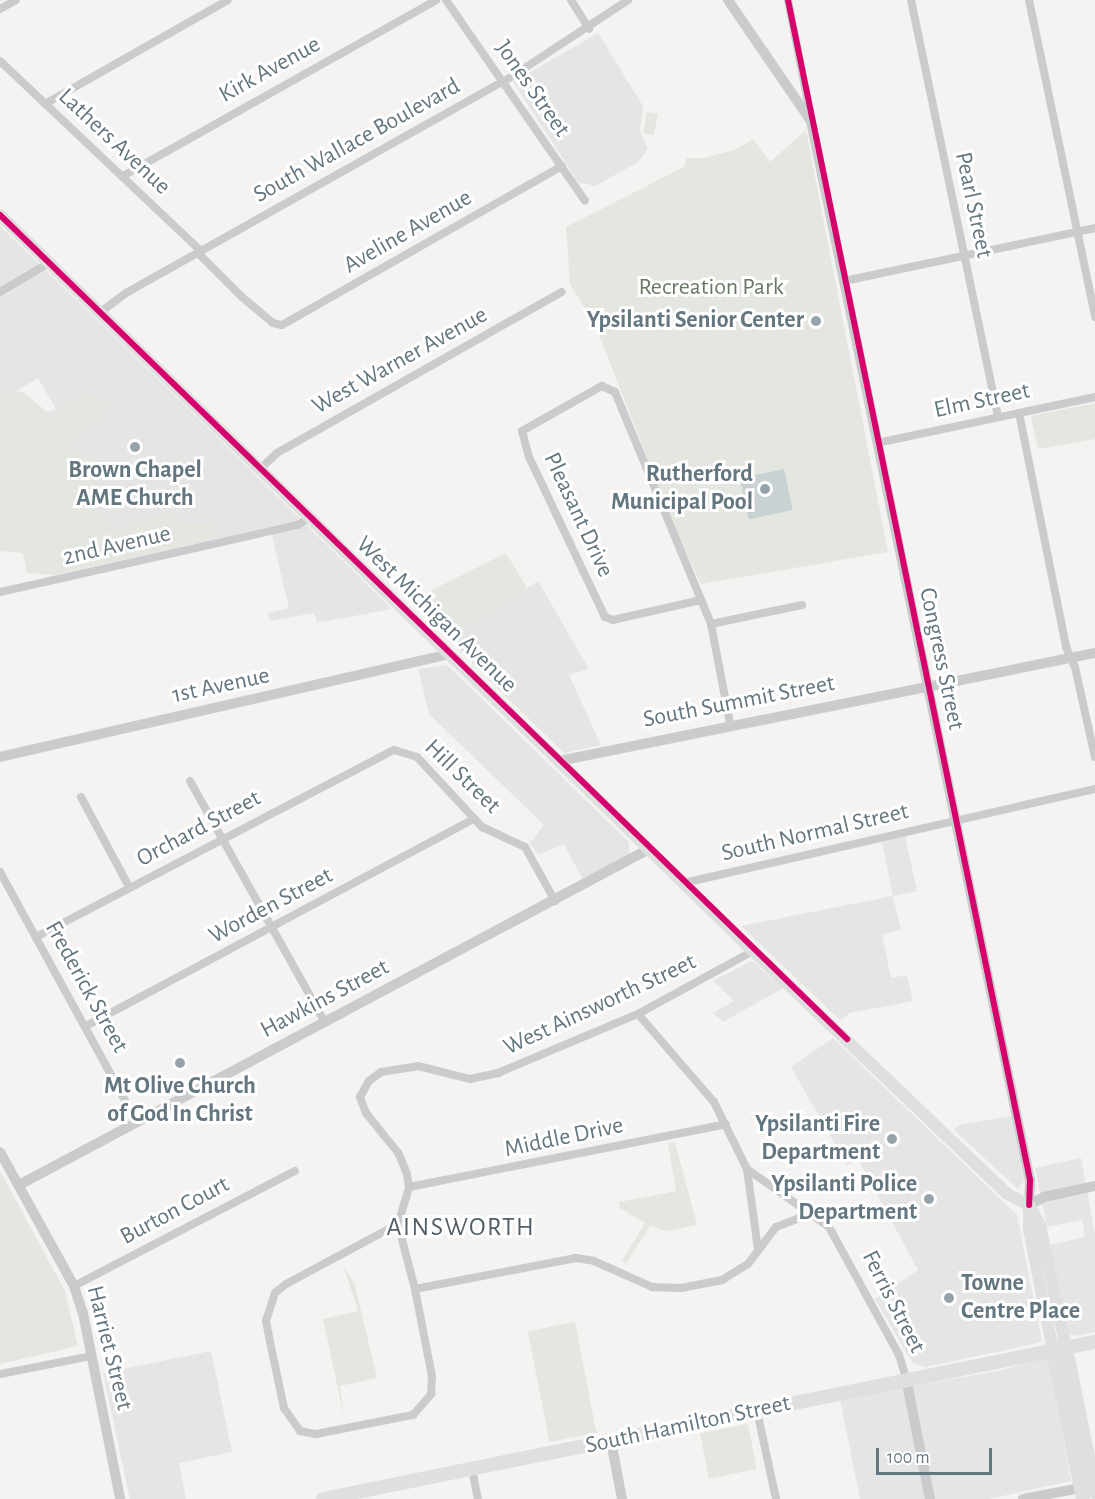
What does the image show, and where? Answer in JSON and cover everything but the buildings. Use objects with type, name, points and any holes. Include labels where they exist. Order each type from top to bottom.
[{"type":"main road","name":"West Michigan Avenue","points":[[0,215],[102,311],[753,951],[1007,1194],[1029,1205]]},
{"type":"main road","points":[[1029,1205],[1040,1226],[1060,1349],[1090,1490]]},
{"type":"main road","name":"South Hamilton Street","points":[[323,1499],[757,1411],[906,1378],[1095,1342]]},
{"type":"street","points":[[0,9],[16,0]]},
{"type":"street","points":[[45,104],[228,0]]},
{"type":"street","name":"Kirk Avenue","points":[[123,176],[436,0]]},
{"type":"street","name":"Jones Street","points":[[446,0],[585,201]]},
{"type":"street","points":[[571,0],[589,29]]},
{"type":"street","name":"South Wallace Boulevard","points":[[102,311],[126,292],[503,82],[589,29],[628,0]]},
{"type":"street","points":[[728,0],[811,121]]},
{"type":"street","points":[[788,0],[811,121]]},
{"type":"street","name":"Pearl Street","points":[[911,0],[998,417]]},
{"type":"street","points":[[1029,0],[1095,317]]},
{"type":"street","name":"Lathers Avenue","points":[[0,61],[123,176],[273,323]]},
{"type":"street","name":"Congress Street","points":[[811,121],[1030,1180],[1029,1205]]},
{"type":"street","name":"Aveline Avenue","points":[[273,323],[290,323],[562,166]]},
{"type":"street","points":[[844,281],[1095,228]]},
{"type":"street","points":[[0,292],[51,262]]},
{"type":"street","name":"West Warner Avenue","points":[[261,468],[277,453],[562,292]]},
{"type":"street","name":"Pleasant Drive","points":[[602,386],[610,387],[701,600],[613,620],[605,616],[521,440],[522,431],[530,424],[602,386]]},
{"type":"street","name":"Elm Street","points":[[877,442],[1095,397]]},
{"type":"street","points":[[1019,413],[1071,657],[1095,757]]},
{"type":"street","name":"2nd Avenue","points":[[0,592],[298,525],[310,517]]},
{"type":"street","points":[[701,600],[711,624],[730,724]]},
{"type":"street","points":[[711,624],[802,605]]},
{"type":"street","name":"South Summit Street","points":[[559,761],[730,724],[1095,653]]},
{"type":"street","name":"1st Avenue","points":[[0,757],[450,654]]},
{"type":"street","name":"Hill Street","points":[[380,755],[394,750],[417,756],[482,827],[525,847],[555,901]]},
{"type":"street","name":"Orchard Street","points":[[36,937],[380,755]]},
{"type":"street","points":[[190,781],[325,1023]]},
{"type":"street","name":"South Normal Street","points":[[684,884],[1095,789]]},
{"type":"street","points":[[81,797],[129,887]]},
{"type":"street","name":"Worden Street","points":[[86,1026],[474,819]]},
{"type":"street","name":"Hawkins Street","points":[[19,1185],[649,849]]},
{"type":"street","name":"Frederick Street","points":[[0,872],[137,1122]]},
{"type":"street","name":"West Ainsworth Street","points":[[409,1187],[399,1154],[366,1113],[360,1097],[369,1081],[381,1072],[418,1066],[470,1079],[498,1074],[638,1014],[753,951]]},
{"type":"street","name":"Ferris Street","points":[[638,1014],[692,1074],[726,1124],[747,1168],[758,1249]]},
{"type":"street","name":"Middle Drive","points":[[409,1187],[726,1124]]},
{"type":"street","name":"Harriet Street","points":[[0,1152],[74,1286],[92,1356],[120,1499]]},
{"type":"street","name":"Ferris Street","points":[[747,1168],[812,1213],[843,1248],[899,1355],[906,1378],[930,1499]]},
{"type":"street","name":"Burton Court","points":[[74,1286],[295,1171]]},
{"type":"street","points":[[1029,1205],[1044,1197],[1095,1186]]},
{"type":"street","points":[[398,1224],[286,1284],[275,1293],[266,1321],[268,1337],[284,1408],[300,1431],[316,1434],[413,1415],[425,1406],[431,1394],[432,1376],[415,1288],[398,1224],[409,1187]]},
{"type":"street","points":[[415,1288],[576,1258],[594,1261],[652,1287],[681,1288],[732,1276],[748,1264],[758,1249],[788,1220],[812,1213]]},
{"type":"street","points":[[0,1374],[92,1356]]},
{"type":"street","points":[[757,1411],[776,1499]]},
{"type":"street","points":[[611,1441],[622,1499]]},
{"type":"street","points":[[472,1469],[478,1499]]},
{"type":"street","points":[[1023,1499],[1090,1490]]},
{"type":"shaded area","points":[[598,33],[643,106],[640,131],[648,149],[638,162],[595,186],[578,182],[513,82]]},
{"type":"shaded area","points":[[0,226],[392,609],[317,623],[314,613],[270,621],[268,613],[289,608],[270,527],[54,575],[23,418],[56,409],[38,378],[0,401]]},
{"type":"shaded area","name":"Rutherford Municipal Pool","points":[[784,469],[793,510],[749,519],[740,478]]},
{"type":"shaded area","points":[[538,581],[589,669],[569,675],[601,745],[564,753],[448,640]]},
{"type":"shaded area","points":[[447,665],[629,842],[629,855],[583,880],[564,844],[538,855],[530,843],[544,825],[429,714],[418,669]]},
{"type":"shaded area","points":[[905,836],[917,891],[893,896],[882,842]]},
{"type":"shaded area","points":[[893,896],[901,930],[882,934],[891,978],[907,975],[913,1001],[850,1013],[840,1020],[741,926]]},
{"type":"shaded area","points":[[752,961],[783,988],[723,1022],[713,1013],[734,1001],[713,981]]},
{"type":"shaded area","points":[[833,1038],[1017,1215],[1042,1342],[925,1367],[912,1362],[875,1299],[918,1270],[858,1159],[847,1165],[791,1067]]},
{"type":"shaded area","points":[[1012,1116],[1025,1180],[1018,1189],[954,1130],[959,1125]]},
{"type":"shaded area","points":[[1081,1158],[1095,1234],[1095,1332],[1074,1336],[1069,1334],[1050,1245],[1085,1237],[1082,1220],[1047,1227],[1035,1168]]},
{"type":"shaded area","points":[[211,1351],[232,1452],[179,1463],[186,1499],[130,1499],[103,1373]]},
{"type":"shaded area","points":[[1048,1356],[1071,1481],[989,1499],[860,1499],[840,1399],[1003,1370]]},
{"type":"green space","points":[[647,112],[658,114],[654,136],[643,134]]},
{"type":"green space","name":"Recreation Park","points":[[806,130],[888,552],[701,584],[673,524],[596,327],[570,284],[566,227],[684,167],[686,158],[704,158],[734,150],[753,139],[770,162]]},
{"type":"green space","points":[[0,391],[23,392],[52,416],[82,393],[110,401],[103,419],[73,437],[78,456],[104,461],[91,498],[112,528],[169,513],[180,525],[213,523],[215,539],[54,575],[27,573],[23,553],[0,551]]},
{"type":"green space","points":[[1095,403],[1095,439],[1038,449],[1031,416]]},
{"type":"green space","points":[[187,457],[189,464],[170,470],[169,462]]},
{"type":"green space","points":[[506,553],[527,588],[459,633],[422,595]]},
{"type":"green space","points":[[675,1142],[697,1225],[666,1231],[650,1226],[626,1263],[622,1261],[645,1223],[620,1208],[619,1202],[676,1191],[668,1144]]},
{"type":"green space","points":[[0,1171],[65,1291],[78,1346],[0,1364]]},
{"type":"green space","points":[[343,1265],[355,1285],[377,1378],[340,1386],[344,1417],[323,1319],[358,1311]]},
{"type":"green space","points":[[575,1322],[597,1433],[549,1442],[528,1331]]},
{"type":"green space","points":[[748,1424],[757,1469],[709,1479],[700,1433]]},
{"type":"cycle path","points":[[788,0],[1030,1180],[1029,1205]]},
{"type":"cycle path","points":[[0,215],[847,1039]]},
{"type":"place","name":"Ypsilanti Senior Center","points":[[816,321]]},
{"type":"place","name":"Brown Chapel AME Church","points":[[135,447]]},
{"type":"place","name":"Rutherford Municipal Pool","points":[[765,489]]},
{"type":"place","name":"Mt Olive Church of God In Christ","points":[[180,1063]]},
{"type":"place","name":"Ypsilanti Fire Department","points":[[892,1139]]},
{"type":"place","name":"Ypsilanti Police Department","points":[[929,1199]]},
{"type":"place","name":"Towne Centre Place","points":[[949,1298]]},
{"type":"district","name":"AINSWORTH","points":[[461,1228]]}]
